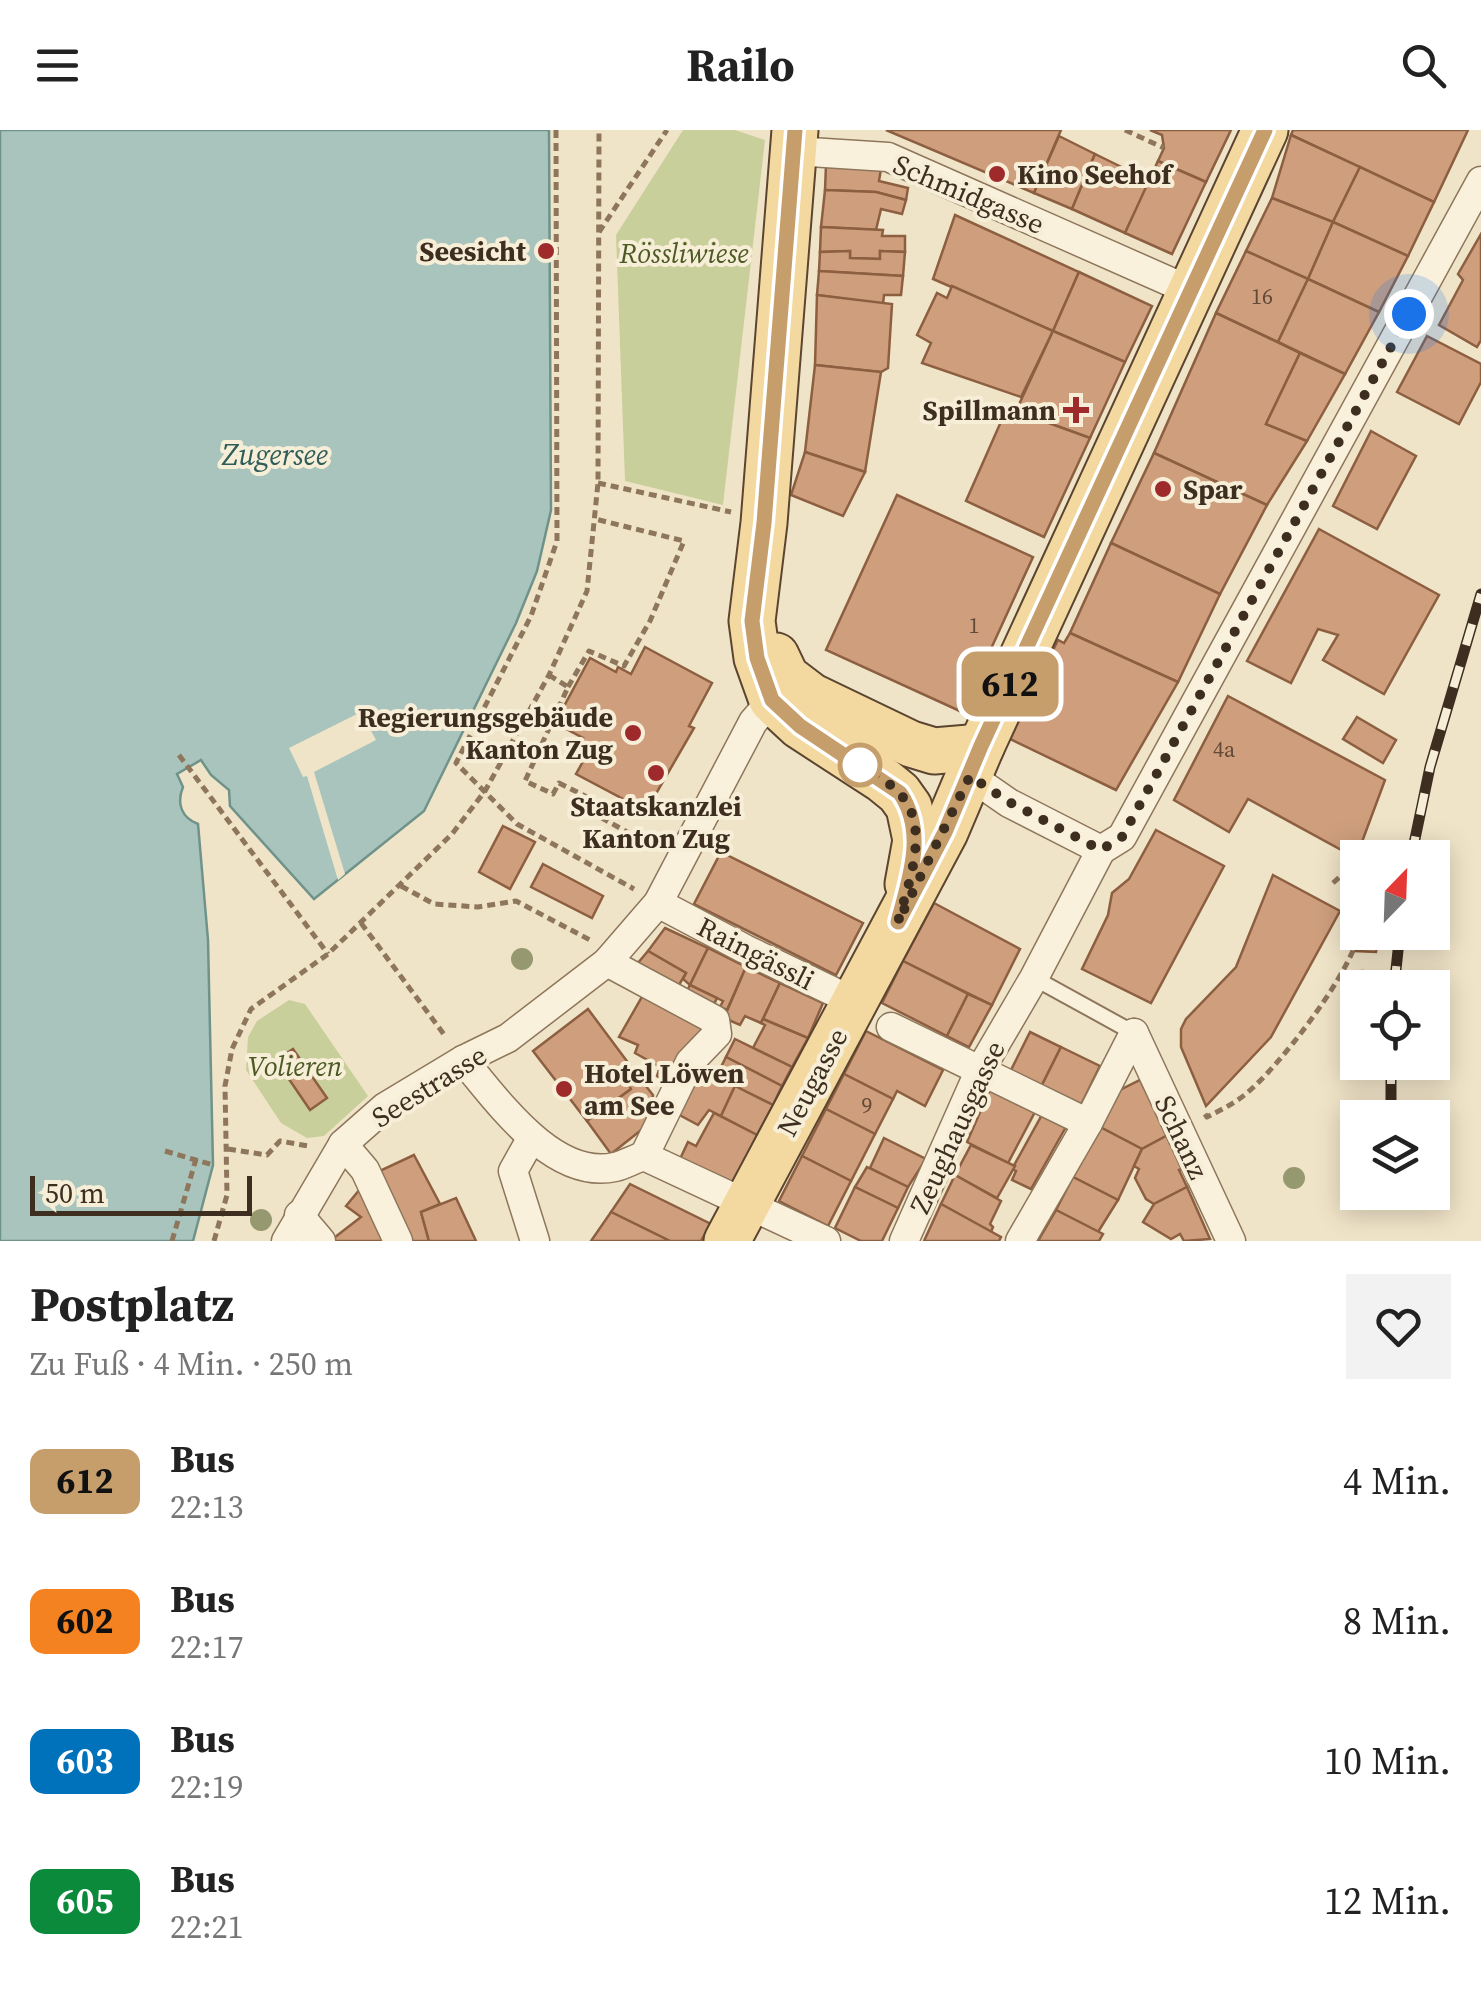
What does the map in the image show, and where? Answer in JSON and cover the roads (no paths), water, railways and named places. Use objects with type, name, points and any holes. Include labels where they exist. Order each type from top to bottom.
[{"type":"main road","points":[[898,922],[1264,130]]},
{"type":"main road","points":[[794,140],[752,621],[757,658],[772,700],[800,726],[900,793],[909,807],[916,840],[898,922]]},
{"type":"main road","points":[[759,571],[767,639],[786,677],[845,714],[911,744],[934,751],[963,751],[975,761]]},
{"type":"main road","name":"Neugasse","points":[[737,1222],[873,1014],[898,922]]},
{"type":"street","name":"Schmidgasse","points":[[794,140],[888,157],[1191,291]]},
{"type":"street","name":"Zeughausgasse","points":[[904,1241],[979,1072],[1101,850],[1122,837],[1481,181]]},
{"type":"street","name":"Seestrasse","points":[[286,1241],[343,1144],[386,1108],[463,1060],[508,1038],[610,958],[658,902],[753,722],[772,700]]},
{"type":"street","points":[[975,761],[1009,802],[1101,850]]},
{"type":"street","name":"Raingässli","points":[[658,902],[979,1072]]},
{"type":"street","points":[[463,1060],[531,1139],[574,1164],[612,1168],[644,1156],[690,1062],[717,1034],[716,1020],[610,958]]},
{"type":"street","points":[[1020,1241],[1134,1033]]},
{"type":"street","name":"Schanz","points":[[1134,1033],[1231,1241]]},
{"type":"street","points":[[979,1072],[1088,1123]]},
{"type":"street","points":[[531,1139],[512,1171],[535,1241]]},
{"type":"street","points":[[343,1144],[365,1170],[398,1241]]},
{"type":"street","points":[[644,1156],[737,1222],[826,1241]]},
{"type":"street","points":[[300,1214],[321,1241]]},
{"type":"lane","points":[[1034,978],[1134,1033]]},
{"type":"water","name":"Zugersee","points":[[0,130],[549,130],[551,510],[537,571],[516,623],[424,811],[314,899],[230,806],[229,790],[201,760],[177,774],[183,787],[182,810],[198,824],[208,940],[213,1165],[193,1241],[0,1241]]},
{"type":"railway","points":[[1415,840],[1430,767],[1481,594]]},
{"type":"railway","points":[[1396,970],[1398,950]]},
{"type":"railway","points":[[1391,1080],[1391,1100]]},
{"type":"place","name":"Kino Seehof","points":[[997,174]]},
{"type":"place","name":"Seesicht","points":[[546,251]]},
{"type":"place","name":"Spillmann","points":[[1076,410]]},
{"type":"place","name":"Spar","points":[[1163,489]]},
{"type":"place","name":"Regierungsgebäude Kanton Zug","points":[[633,733]]},
{"type":"place","name":"Staatskanzlei Kanton Zug","points":[[656,773]]},
{"type":"place","name":"Hotel Löwen am See","points":[[564,1089]]},
{"type":"park label","name":"Rössliwiese","points":[[684,253]]},
{"type":"park label","name":"Volieren","points":[[295,1066]]}]
